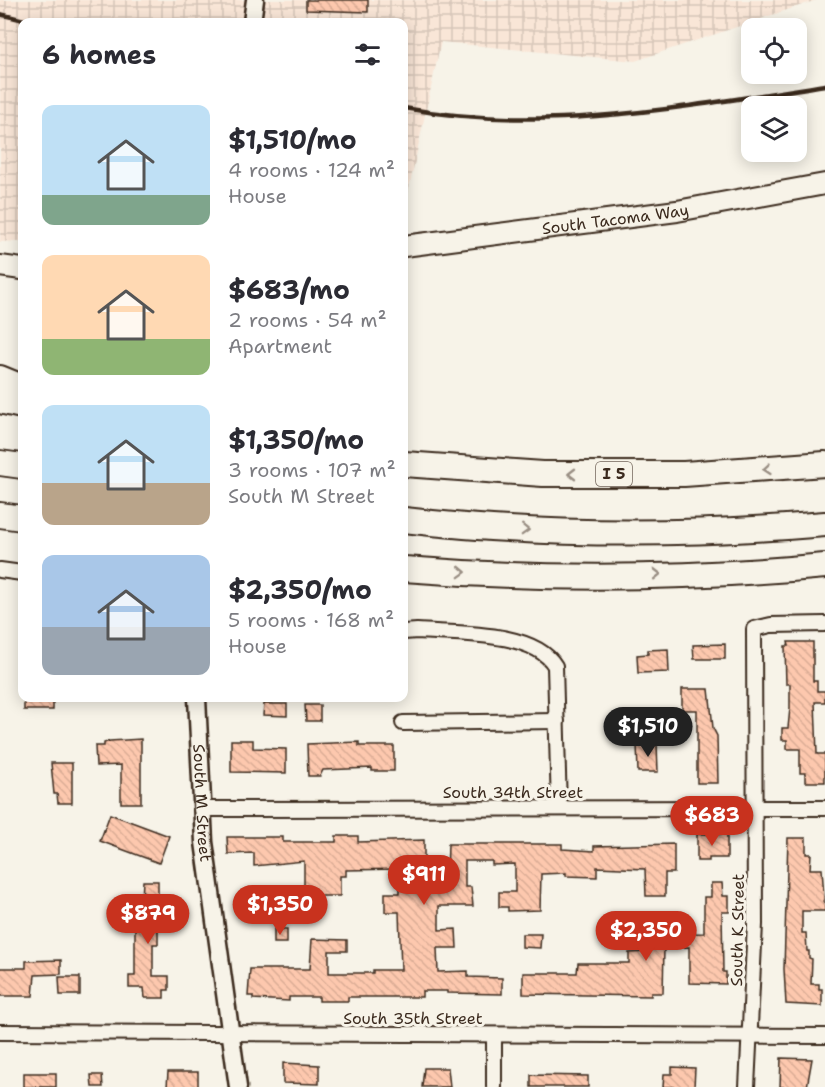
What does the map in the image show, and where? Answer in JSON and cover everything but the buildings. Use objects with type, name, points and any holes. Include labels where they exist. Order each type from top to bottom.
[{"type":"highway","points":[[0,378],[18,385]]},
{"type":"highway","points":[[0,401],[18,404]]},
{"type":"highway","points":[[0,463],[18,465]]},
{"type":"highway","name":"I 5","points":[[408,464],[543,474],[684,474],[825,464]]},
{"type":"highway","points":[[0,515],[18,517]]},
{"type":"highway","points":[[408,520],[471,528],[589,532],[720,531],[825,524]]},
{"type":"highway","points":[[408,569],[606,575],[707,573],[825,566]]},
{"type":"main road","name":"South Tacoma Way","points":[[408,245],[687,210],[825,184]]},
{"type":"main road","points":[[0,266],[18,268]]},
{"type":"street","points":[[253,18],[255,0]]},
{"type":"street","points":[[0,570],[18,572]]},
{"type":"street","name":"South K Street","points":[[747,1087],[755,924],[753,629],[825,624]]},
{"type":"street","points":[[408,632],[510,639],[543,652],[555,666],[559,808]]},
{"type":"street","name":"South M Street","points":[[197,702],[201,809],[238,1087]]},
{"type":"street","points":[[403,723],[557,721]]},
{"type":"street","name":"South 34th Street","points":[[201,809],[825,808]]},
{"type":"street","name":"South 35th Street","points":[[0,1032],[825,1036]]},
{"type":"street","points":[[494,1036],[494,1087]]},
{"type":"shaded area","points":[[0,0],[817,0],[763,18],[741,18],[741,25],[635,61],[441,42],[408,193],[408,18],[18,18],[18,241],[0,242]]},
{"type":"railway","points":[[0,14],[18,18]]},
{"type":"railway","points":[[408,109],[457,115],[562,118],[667,109],[825,85]]}]
